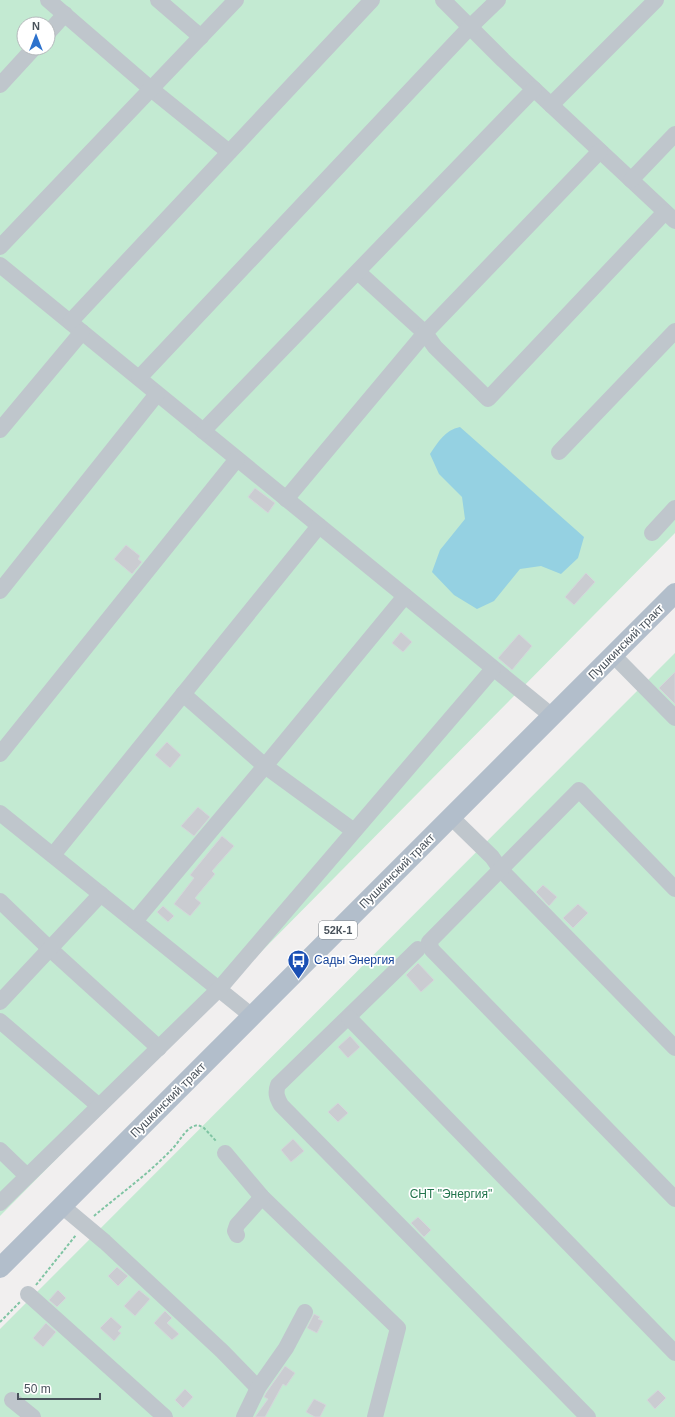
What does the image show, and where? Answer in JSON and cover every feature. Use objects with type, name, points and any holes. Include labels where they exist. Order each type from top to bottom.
[{"type":"main road","name":"Пушкинский тракт","points":[[0,1268],[675,593]]},
{"type":"street","points":[[48,0],[151,89],[229,152]]},
{"type":"street","points":[[158,0],[201,37]]},
{"type":"street","points":[[0,247],[236,0]]},
{"type":"street","points":[[0,430],[76,327],[229,152],[372,0]]},
{"type":"street","points":[[358,272],[425,333],[435,347],[488,399],[672,218],[534,89],[443,0]]},
{"type":"street","points":[[139,378],[470,27],[498,0]]},
{"type":"street","points":[[551,105],[656,0]]},
{"type":"street","points":[[56,24],[65,14]]},
{"type":"street","points":[[0,85],[27,56]]},
{"type":"street","points":[[203,431],[534,89]]},
{"type":"street","points":[[631,180],[675,134]]},
{"type":"street","points":[[286,499],[425,333],[600,151]]},
{"type":"street","points":[[0,265],[552,716]]},
{"type":"street","points":[[559,452],[675,331]]},
{"type":"street","points":[[0,591],[157,394]]},
{"type":"street","points":[[0,754],[237,459]]},
{"type":"street","points":[[652,533],[675,508]]},
{"type":"street","points":[[53,855],[320,526]]},
{"type":"street","points":[[135,921],[405,596]]},
{"type":"street","points":[[613,655],[675,718]]},
{"type":"street","points":[[0,1203],[219,989],[493,669]]},
{"type":"street","points":[[183,694],[265,766],[354,831]]},
{"type":"street","points":[[675,889],[579,790],[429,942],[432,950],[675,1199]]},
{"type":"street","points":[[0,813],[252,1016]]},
{"type":"street","points":[[451,817],[492,857],[501,870],[675,1048]]},
{"type":"street","points":[[0,1002],[101,894]]},
{"type":"street","points":[[0,901],[50,949],[159,1048]]},
{"type":"street","points":[[418,949],[278,1086],[276,1092],[277,1098],[292,1116],[588,1417]]},
{"type":"street","points":[[349,1018],[675,1353]]},
{"type":"street","points":[[0,1021],[100,1106]]},
{"type":"street","points":[[0,1150],[28,1176]]},
{"type":"street","points":[[225,1153],[262,1197],[398,1328],[375,1417]]},
{"type":"street","points":[[237,1235],[235,1231],[237,1225],[262,1197]]},
{"type":"street","points":[[62,1206],[85,1224],[222,1350],[258,1388]]},
{"type":"street","points":[[28,1294],[165,1417]]},
{"type":"street","points":[[244,1417],[258,1388],[286,1348],[305,1312]]},
{"type":"street","points":[[12,1400],[32,1417]]},
{"type":"path","points":[[0,1322],[28,1294],[85,1224],[171,1150],[186,1131],[193,1126],[198,1125],[204,1128],[225,1153]]},
{"type":"green space","points":[[0,0],[675,0],[675,533],[0,1216]]},
{"type":"green space","name":"СНТ \"Энергия\"","points":[[675,653],[675,1417],[0,1417],[0,1329]]},
{"type":"water","points":[[460,427],[584,537],[578,558],[561,574],[541,566],[520,569],[494,601],[477,609],[454,595],[432,572],[440,550],[465,519],[462,497],[439,474],[430,454],[446,434]]},
{"type":"building","points":[[255,488],[275,503],[268,513],[248,497]]},
{"type":"building","points":[[126,545],[140,556],[138,559],[142,562],[132,574],[114,559]]},
{"type":"building","points":[[586,573],[595,582],[574,605],[565,597]]},
{"type":"building","points":[[401,632],[412,642],[403,652],[392,643]]},
{"type":"building","points":[[519,634],[532,646],[512,670],[498,658]]},
{"type":"building","points":[[675,672],[675,704],[659,688]]},
{"type":"building","points":[[167,742],[181,755],[170,768],[155,755]]},
{"type":"building","points":[[198,807],[210,817],[194,836],[181,826]]},
{"type":"building","points":[[222,836],[234,846],[212,871],[215,874],[195,898],[201,903],[190,916],[174,904],[194,878],[190,875]]},
{"type":"building","points":[[543,885],[557,897],[549,906],[536,892]]},
{"type":"building","points":[[578,904],[588,913],[573,928],[563,918]]},
{"type":"building","points":[[163,906],[174,916],[168,922],[157,912]]},
{"type":"building","points":[[418,963],[434,980],[421,992],[406,975]]},
{"type":"building","points":[[350,1036],[360,1047],[348,1058],[338,1047]]},
{"type":"building","points":[[338,1103],[348,1113],[338,1122],[328,1112]]},
{"type":"building","points":[[293,1139],[304,1151],[291,1162],[281,1150]]},
{"type":"building","points":[[418,1217],[431,1230],[424,1237],[411,1223]]},
{"type":"building","points":[[117,1267],[128,1276],[118,1286],[108,1276]]},
{"type":"building","points":[[58,1290],[66,1298],[57,1307],[49,1300]]},
{"type":"building","points":[[139,1290],[150,1299],[135,1316],[124,1306]]},
{"type":"building","points":[[165,1311],[172,1318],[167,1323],[179,1334],[172,1340],[154,1323]]},
{"type":"building","points":[[314,1314],[320,1317],[318,1319],[323,1321],[317,1333],[307,1328]]},
{"type":"building","points":[[111,1317],[122,1327],[118,1331],[121,1333],[114,1341],[100,1328]]},
{"type":"building","points":[[46,1323],[56,1332],[43,1347],[33,1338]]},
{"type":"building","points":[[285,1366],[295,1373],[286,1386],[283,1384],[265,1417],[255,1417],[268,1399],[264,1397],[266,1393]]},
{"type":"building","points":[[185,1389],[193,1397],[183,1408],[175,1400]]},
{"type":"building","points":[[658,1390],[666,1398],[655,1409],[647,1400]]},
{"type":"building","points":[[314,1399],[326,1405],[320,1417],[315,1417],[306,1412]]},
{"type":"place","name":"Сады Энергия","points":[[298,980]]}]
